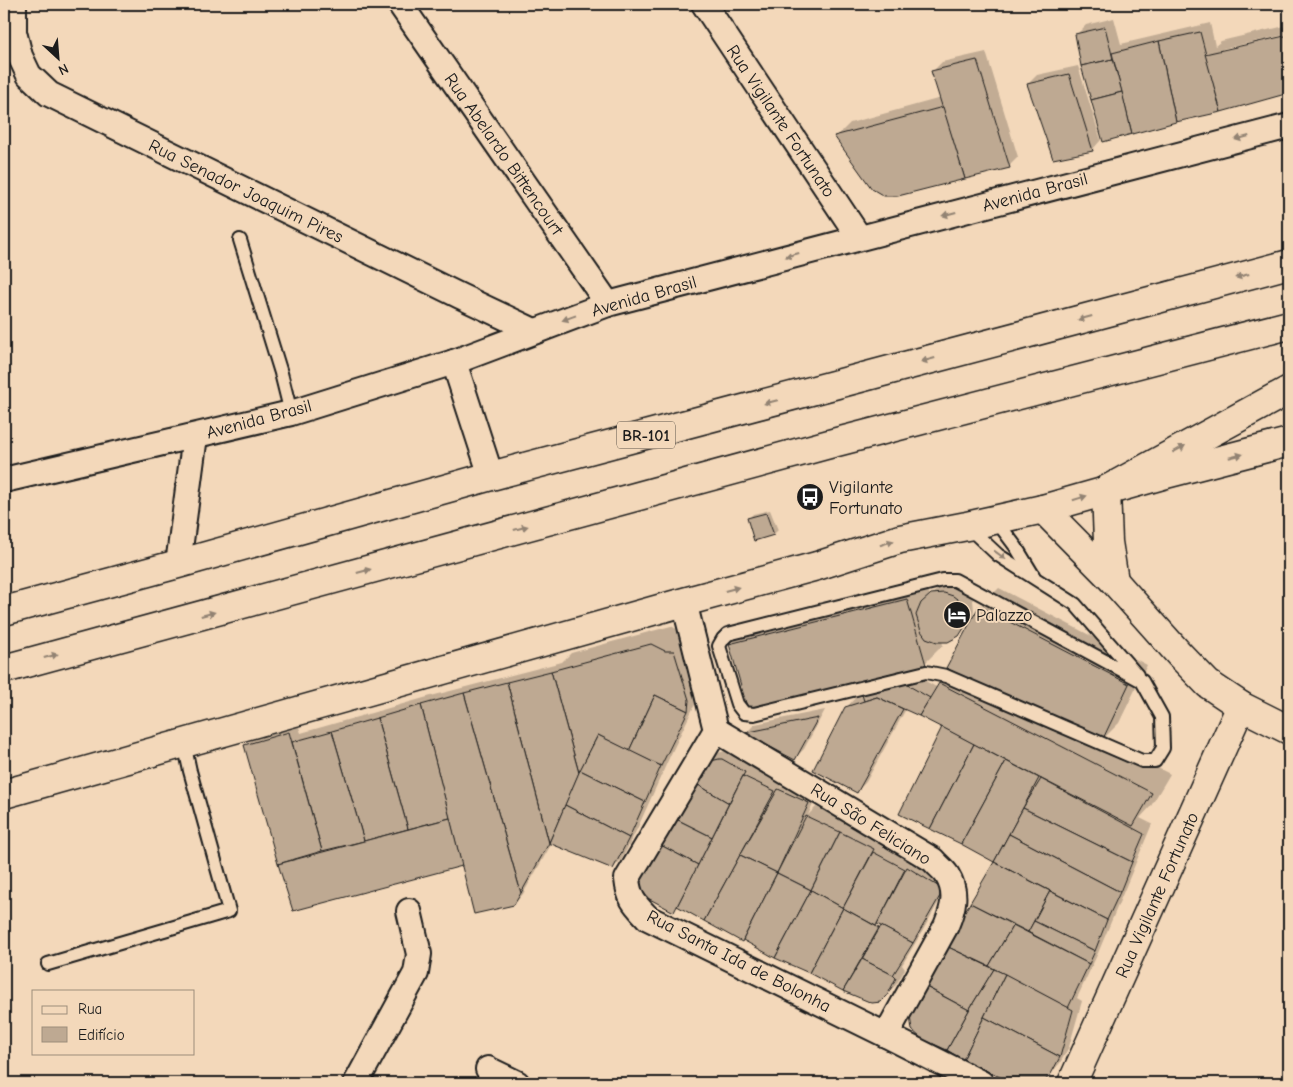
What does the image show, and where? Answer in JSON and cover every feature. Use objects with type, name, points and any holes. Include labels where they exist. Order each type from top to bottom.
[{"type":"main road","name":"BR-101","points":[[4,611],[491,476],[1289,264]]},
{"type":"main road","points":[[4,669],[833,443],[1289,325]]},
{"type":"main road","points":[[1106,490],[1289,390]]},
{"type":"main road","points":[[4,794],[817,566],[900,539],[1044,509],[1106,490],[1289,442]]},
{"type":"main road","points":[[1106,490],[1108,542],[1114,580]]},
{"type":"main road","points":[[1044,509],[1114,580],[1208,684],[1241,706],[1289,730]]},
{"type":"main road","name":"Rua Vigilante Fortunato","points":[[1072,1083],[1241,706]]},
{"type":"street","name":"Rua Senador Joaquim Pires","points":[[14,4],[14,32],[20,56],[29,75],[49,94],[534,331]]},
{"type":"street","name":"Rua Abelardo Bittencourt","points":[[400,4],[608,304]]},
{"type":"street","name":"Rua Vigilante Fortunato","points":[[704,4],[859,238]]},
{"type":"street","name":"Avenida Brasil","points":[[4,480],[290,413],[454,362],[608,304],[1289,126]]},
{"type":"street","points":[[454,362],[491,476]]},
{"type":"street","points":[[178,564],[195,436]]},
{"type":"street","points":[[684,602],[716,730]]},
{"type":"street","name":"Rua Santa Ida de Bolonha","points":[[716,730],[627,880],[629,892],[635,905],[648,918],[981,1083]]},
{"type":"street","name":"Rua São Feliciano","points":[[716,730],[933,860],[947,875],[954,893],[953,909],[946,926],[886,1035]]},
{"type":"street","points":[[356,1083],[416,973],[419,954],[409,911]]},
{"type":"street","points":[[488,1068],[517,1083]]},
{"type":"lane","points":[[240,240],[281,373],[290,413]]},
{"type":"lane","points":[[995,519],[1016,547],[1036,579]]},
{"type":"lane","points":[[967,526],[998,554],[1074,604],[1142,681],[1162,717],[1163,748],[1156,761],[1142,761],[946,676],[926,672],[754,714],[744,713],[736,704],[719,646],[728,634],[943,580],[955,580],[1142,681]]},
{"type":"lane","points":[[48,964],[229,911],[184,743]]},
{"type":"building","points":[[1105,27],[1113,59],[1081,66],[1075,34]]},
{"type":"building","points":[[1200,32],[1221,112],[1176,122],[1159,41]]},
{"type":"building","points":[[1289,35],[1289,93],[1221,112],[1205,54]]},
{"type":"building","points":[[1159,41],[1176,122],[1132,134],[1112,53]]},
{"type":"building","points":[[1113,59],[1122,92],[1091,100],[1081,66]]},
{"type":"building","points":[[977,60],[1010,168],[965,179],[931,71]]},
{"type":"building","points":[[1069,74],[1093,151],[1053,159],[1027,84]]},
{"type":"building","points":[[1122,92],[1132,134],[1103,142],[1091,100]]},
{"type":"building","points":[[943,107],[965,179],[898,196],[884,196],[872,189],[834,136]]},
{"type":"building","points":[[766,513],[774,535],[754,541],[747,518]]},
{"type":"building","points":[[944,593],[953,596],[961,602],[965,610],[964,628],[959,636],[948,642],[937,642],[926,638],[921,631],[916,615],[921,603],[931,594]]},
{"type":"building","points":[[907,599],[926,665],[748,710],[729,644]]},
{"type":"building","points":[[979,606],[1129,684],[1101,743],[946,668]]},
{"type":"building","points":[[651,644],[665,651],[674,651],[689,700],[688,711],[655,695],[629,751],[598,735],[579,773],[551,671]]},
{"type":"building","points":[[551,671],[579,773],[549,843],[507,682]]},
{"type":"building","points":[[900,671],[904,683],[930,698],[919,716],[877,697],[864,701],[858,682]]},
{"type":"building","points":[[507,682],[549,843],[521,893],[464,693]]},
{"type":"building","points":[[939,683],[1152,793],[1133,826],[919,716]]},
{"type":"building","points":[[464,693],[521,893],[514,905],[474,914],[421,705]]},
{"type":"building","points":[[655,695],[688,711],[661,766],[629,751]]},
{"type":"building","points":[[877,697],[903,709],[857,793],[813,770],[845,707]]},
{"type":"building","points":[[421,705],[450,818],[408,829],[377,718]]},
{"type":"building","points":[[377,718],[408,829],[364,841],[332,731]]},
{"type":"building","points":[[818,718],[795,760],[744,733]]},
{"type":"building","points":[[942,727],[974,744],[930,829],[899,814]]},
{"type":"building","points":[[332,731],[364,841],[322,851],[292,742]]},
{"type":"building","points":[[289,732],[322,851],[278,864],[244,745]]},
{"type":"building","points":[[598,735],[661,766],[645,802],[580,770]]},
{"type":"building","points":[[974,744],[1006,761],[961,844],[930,829]]},
{"type":"building","points":[[719,759],[745,772],[729,803],[693,782],[711,761]]},
{"type":"building","points":[[1006,761],[1039,778],[994,862],[961,844]]},
{"type":"building","points":[[580,770],[645,802],[629,838],[565,805]]},
{"type":"building","points":[[743,776],[775,791],[704,921],[677,906]]},
{"type":"building","points":[[1041,779],[1144,834],[1132,862],[1023,808]]},
{"type":"building","points":[[693,782],[729,803],[712,837],[670,816]]},
{"type":"building","points":[[778,789],[809,803],[777,873],[740,855]]},
{"type":"building","points":[[565,805],[629,838],[613,869],[549,843]]},
{"type":"building","points":[[1023,808],[1132,862],[1120,892],[1009,834]]},
{"type":"building","points":[[670,816],[712,837],[698,865],[655,842]]},
{"type":"building","points":[[806,816],[840,832],[811,890],[777,873]]},
{"type":"building","points":[[450,818],[462,866],[293,911],[278,864]]},
{"type":"building","points":[[840,832],[874,849],[843,908],[811,890]]},
{"type":"building","points":[[1009,834],[1120,892],[1107,920],[994,862]]},
{"type":"building","points":[[655,842],[698,865],[674,912],[644,896],[640,885],[641,867]]},
{"type":"building","points":[[873,852],[905,869],[876,926],[843,908]]},
{"type":"building","points":[[740,855],[777,873],[742,942],[704,921]]},
{"type":"building","points":[[994,862],[1050,891],[1028,932],[970,903]]},
{"type":"building","points":[[907,867],[941,888],[940,896],[913,943],[877,924]]},
{"type":"building","points":[[777,873],[811,890],[775,958],[743,940]]},
{"type":"building","points":[[811,890],[843,908],[809,973],[775,958]]},
{"type":"building","points":[[1050,891],[1107,920],[1095,951],[1034,921]]},
{"type":"building","points":[[970,903],[1013,925],[989,966],[944,945]]},
{"type":"building","points":[[843,908],[879,928],[843,991],[809,973]]},
{"type":"building","points":[[1034,921],[1095,951],[1089,964],[1028,932]]},
{"type":"building","points":[[1013,925],[1089,964],[1068,1008],[989,966]]},
{"type":"building","points":[[881,926],[913,943],[893,975],[862,959]]},
{"type":"building","points":[[944,945],[994,969],[969,1010],[921,984]]},
{"type":"building","points":[[862,959],[896,978],[887,996],[881,1002],[872,1003],[843,991]]},
{"type":"building","points":[[994,969],[1005,974],[963,1060],[947,1050]]},
{"type":"building","points":[[1005,974],[1073,1010],[1060,1057],[984,1017]]},
{"type":"building","points":[[924,986],[969,1010],[947,1050],[922,1039],[912,1030],[910,1016]]},
{"type":"building","points":[[984,1017],[1060,1057],[1051,1074],[1043,1083],[1013,1083],[963,1060]]},
{"type":"place","name":"Vigilante Fortunato","points":[[810,497]]},
{"type":"place","name":"Palazzo","points":[[957,615]]}]
